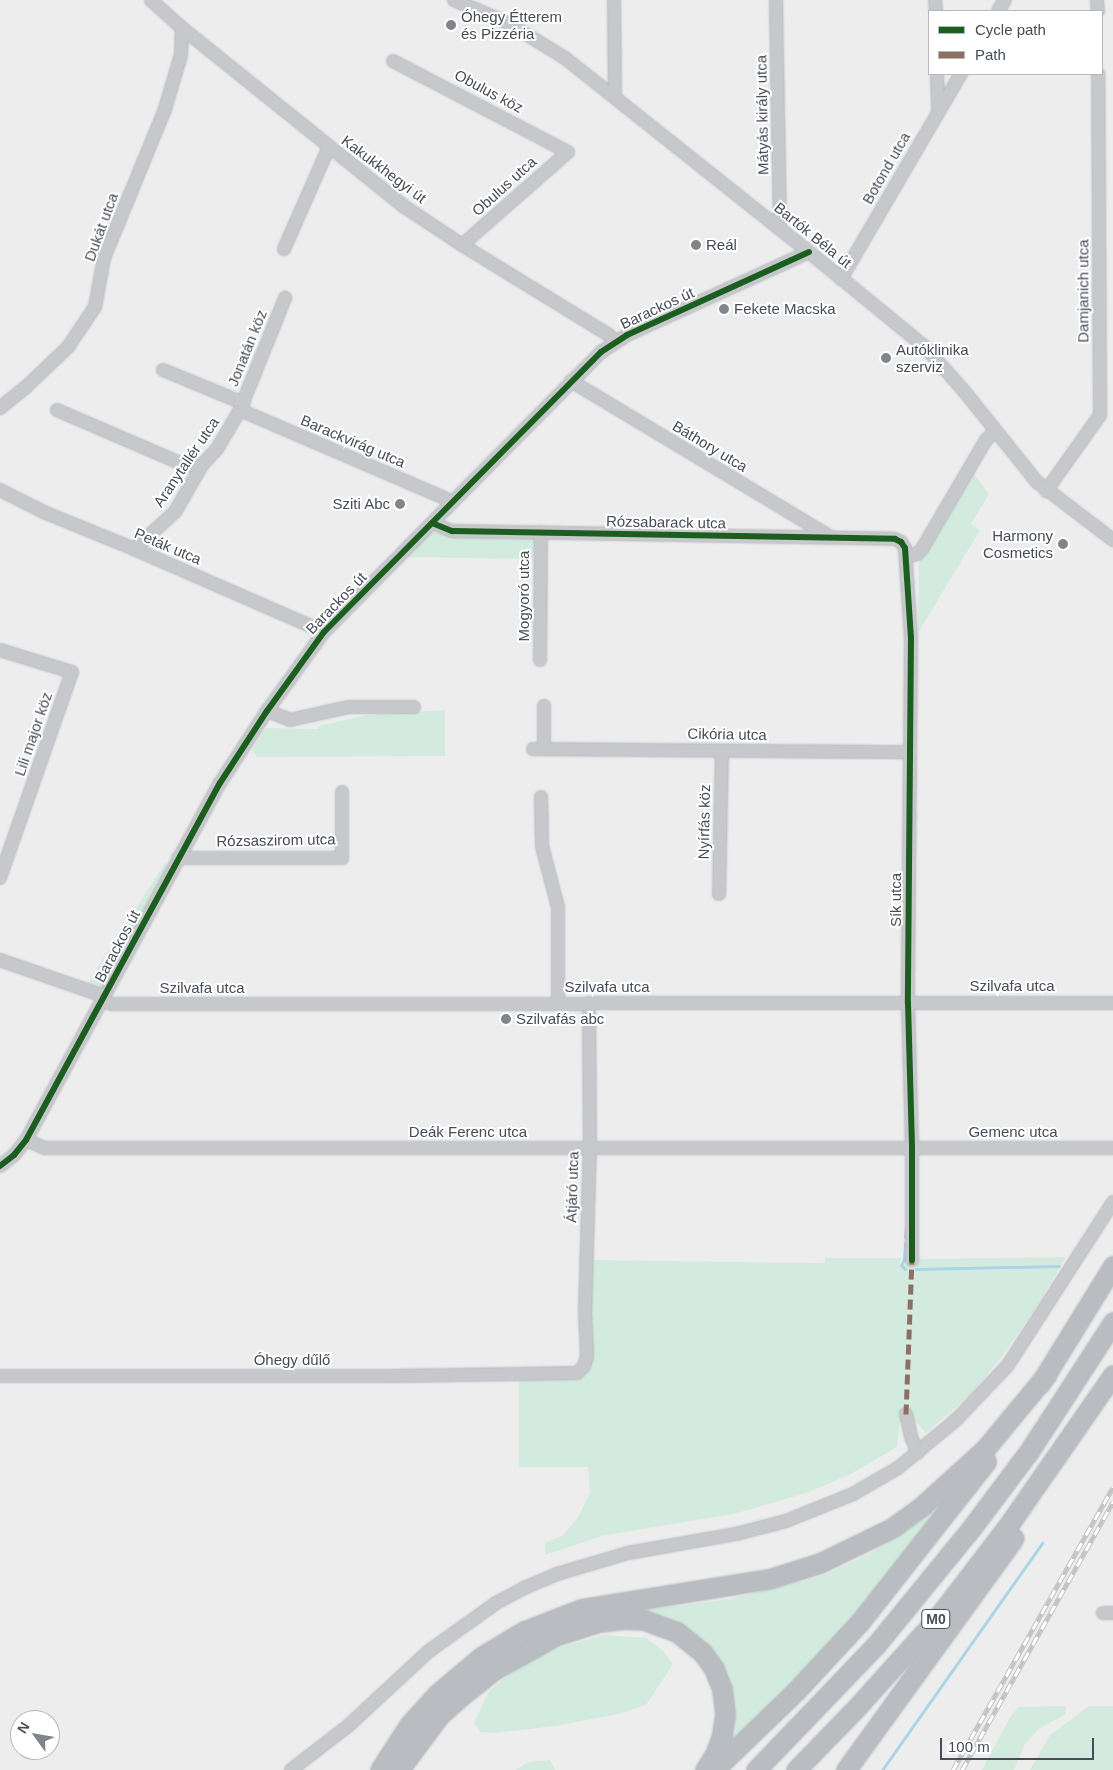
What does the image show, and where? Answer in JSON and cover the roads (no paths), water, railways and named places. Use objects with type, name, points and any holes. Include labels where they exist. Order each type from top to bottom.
[{"type":"highway","points":[[714,1770],[796,1692],[860,1622],[1016,1421],[1113,1266]]},
{"type":"highway","name":"M0","points":[[756,1770],[876,1645],[973,1526],[1030,1450],[1113,1322]]},
{"type":"highway","points":[[380,1770],[409,1725],[437,1694],[480,1657],[524,1631],[581,1609],[748,1584],[796,1572],[869,1540],[921,1507],[986,1449],[1047,1374]]},
{"type":"highway","name":"M0","points":[[796,1770],[858,1706],[938,1617],[1060,1454],[1113,1375]]},
{"type":"highway","points":[[846,1770],[1008,1548],[1037,1500],[1060,1454]]},
{"type":"highway","points":[[399,1770],[439,1716],[460,1696],[494,1670],[555,1636],[599,1622],[624,1619],[644,1620],[677,1632],[704,1653],[714,1669],[722,1689],[725,1715],[722,1735],[715,1754],[705,1770]]},
{"type":"street","name":"Kakukkhegyi út","points":[[151,0],[182,28],[329,148],[405,207],[462,245],[610,335],[615,341]]},
{"type":"street","name":"Bartók Béla út","points":[[454,0],[508,23],[565,58],[841,278],[925,347],[964,391],[1028,472],[1046,491],[1113,540]]},
{"type":"street","points":[[614,0],[615,97]]},
{"type":"street","name":"Mátyás király utca","points":[[776,0],[780,229]]},
{"type":"street","name":"Dukát utca","points":[[0,408],[26,387],[68,347],[94,307],[104,258],[127,199],[148,155],[165,109],[182,55],[182,28]]},
{"type":"street","name":"Obulus köz","points":[[393,61],[568,152]]},
{"type":"street","points":[[937,75],[938,111]]},
{"type":"street","name":"Botond utca","points":[[841,278],[960,75]]},
{"type":"street","name":"Damjanich utca","points":[[1046,491],[1100,415],[1098,75]]},
{"type":"street","points":[[284,250],[329,148]]},
{"type":"street","name":"Obulus utca","points":[[462,245],[568,152]]},
{"type":"street","name":"Barackos út","points":[[0,1166],[14,1155],[26,1140],[220,783],[267,711],[324,632],[571,381],[615,341],[809,252]]},
{"type":"street","name":"Jonatán köz","points":[[241,406],[285,298]]},
{"type":"street","name":"Barackvirág utca","points":[[163,370],[444,498],[451,504]]},
{"type":"street","name":"Báthory utca","points":[[571,381],[833,538]]},
{"type":"street","name":"Aranytallér utca","points":[[134,549],[175,512],[202,465],[217,449],[241,406]]},
{"type":"street","points":[[57,410],[185,465],[202,465]]},
{"type":"street","points":[[906,557],[917,554],[922,549],[986,440],[995,431]]},
{"type":"street","name":"Peták utca","points":[[0,490],[46,513],[134,549],[324,632]]},
{"type":"street","name":"Rózsabarack utca","points":[[432,523],[452,531],[833,538],[895,540],[901,542]]},
{"type":"street","name":"Mogyoró utca","points":[[540,532],[540,660]]},
{"type":"street","name":"Sík utca","points":[[901,542],[905,548],[906,557],[911,638],[908,752],[908,1003],[912,1148],[912,1260]]},
{"type":"street","name":"Lili major köz","points":[[0,650],[72,672],[0,878]]},
{"type":"street","name":"Cikória utca","points":[[544,706],[539,749],[908,752]]},
{"type":"street","points":[[267,711],[290,720],[348,707],[414,707]]},
{"type":"street","name":"Nyírfás köz","points":[[719,894],[722,751]]},
{"type":"street","name":"Rózsaszirom utca","points":[[178,858],[342,858],[342,792]]},
{"type":"street","points":[[541,797],[542,846],[558,907],[558,1004]]},
{"type":"street","name":"Szilvafa utca","points":[[0,960],[103,998],[112,1004],[1113,1003]]},
{"type":"street","name":"Átjáró utca","points":[[582,1369],[587,1356],[585,1312],[590,1148],[590,1004]]},
{"type":"street","name":"Deák Ferenc utca","points":[[26,1140],[46,1148],[912,1148]]},
{"type":"street","name":"Gemenc utca","points":[[912,1148],[1113,1148]]},
{"type":"street","points":[[291,1770],[348,1726],[429,1651],[496,1603],[524,1588],[557,1574],[628,1553],[736,1534],[786,1521],[853,1494],[898,1468],[918,1453],[973,1404],[1008,1365],[1113,1202]]},
{"type":"street","name":"Óhegy dűlő","points":[[0,1376],[570,1375],[582,1369]]},
{"type":"street","points":[[906,1414],[912,1439],[918,1453]]},
{"type":"waterway","points":[[905,1237],[906,1228]]},
{"type":"waterway","points":[[905,1243],[904,1259],[901,1265],[905,1269]]},
{"type":"waterway","points":[[916,1269],[1059,1266]]},
{"type":"waterway","points":[[882,1770],[1042,1543]]},
{"type":"railway","points":[[953,1770],[1113,1487]]},
{"type":"railway","points":[[962,1770],[1113,1502]]},
{"type":"place","name":"Óhegy Étterem és Pizzéria","points":[[451,25]]},
{"type":"place","name":"Reál","points":[[696,245]]},
{"type":"place","name":"Fekete Macska","points":[[724,309]]},
{"type":"place","name":"Autóklinika szerviz","points":[[886,358]]},
{"type":"place","name":"Sziti Abc","points":[[400,504]]},
{"type":"place","name":"Harmony Cosmetics","points":[[1063,544]]},
{"type":"place","name":"Szilvafás abc","points":[[506,1019]]}]
